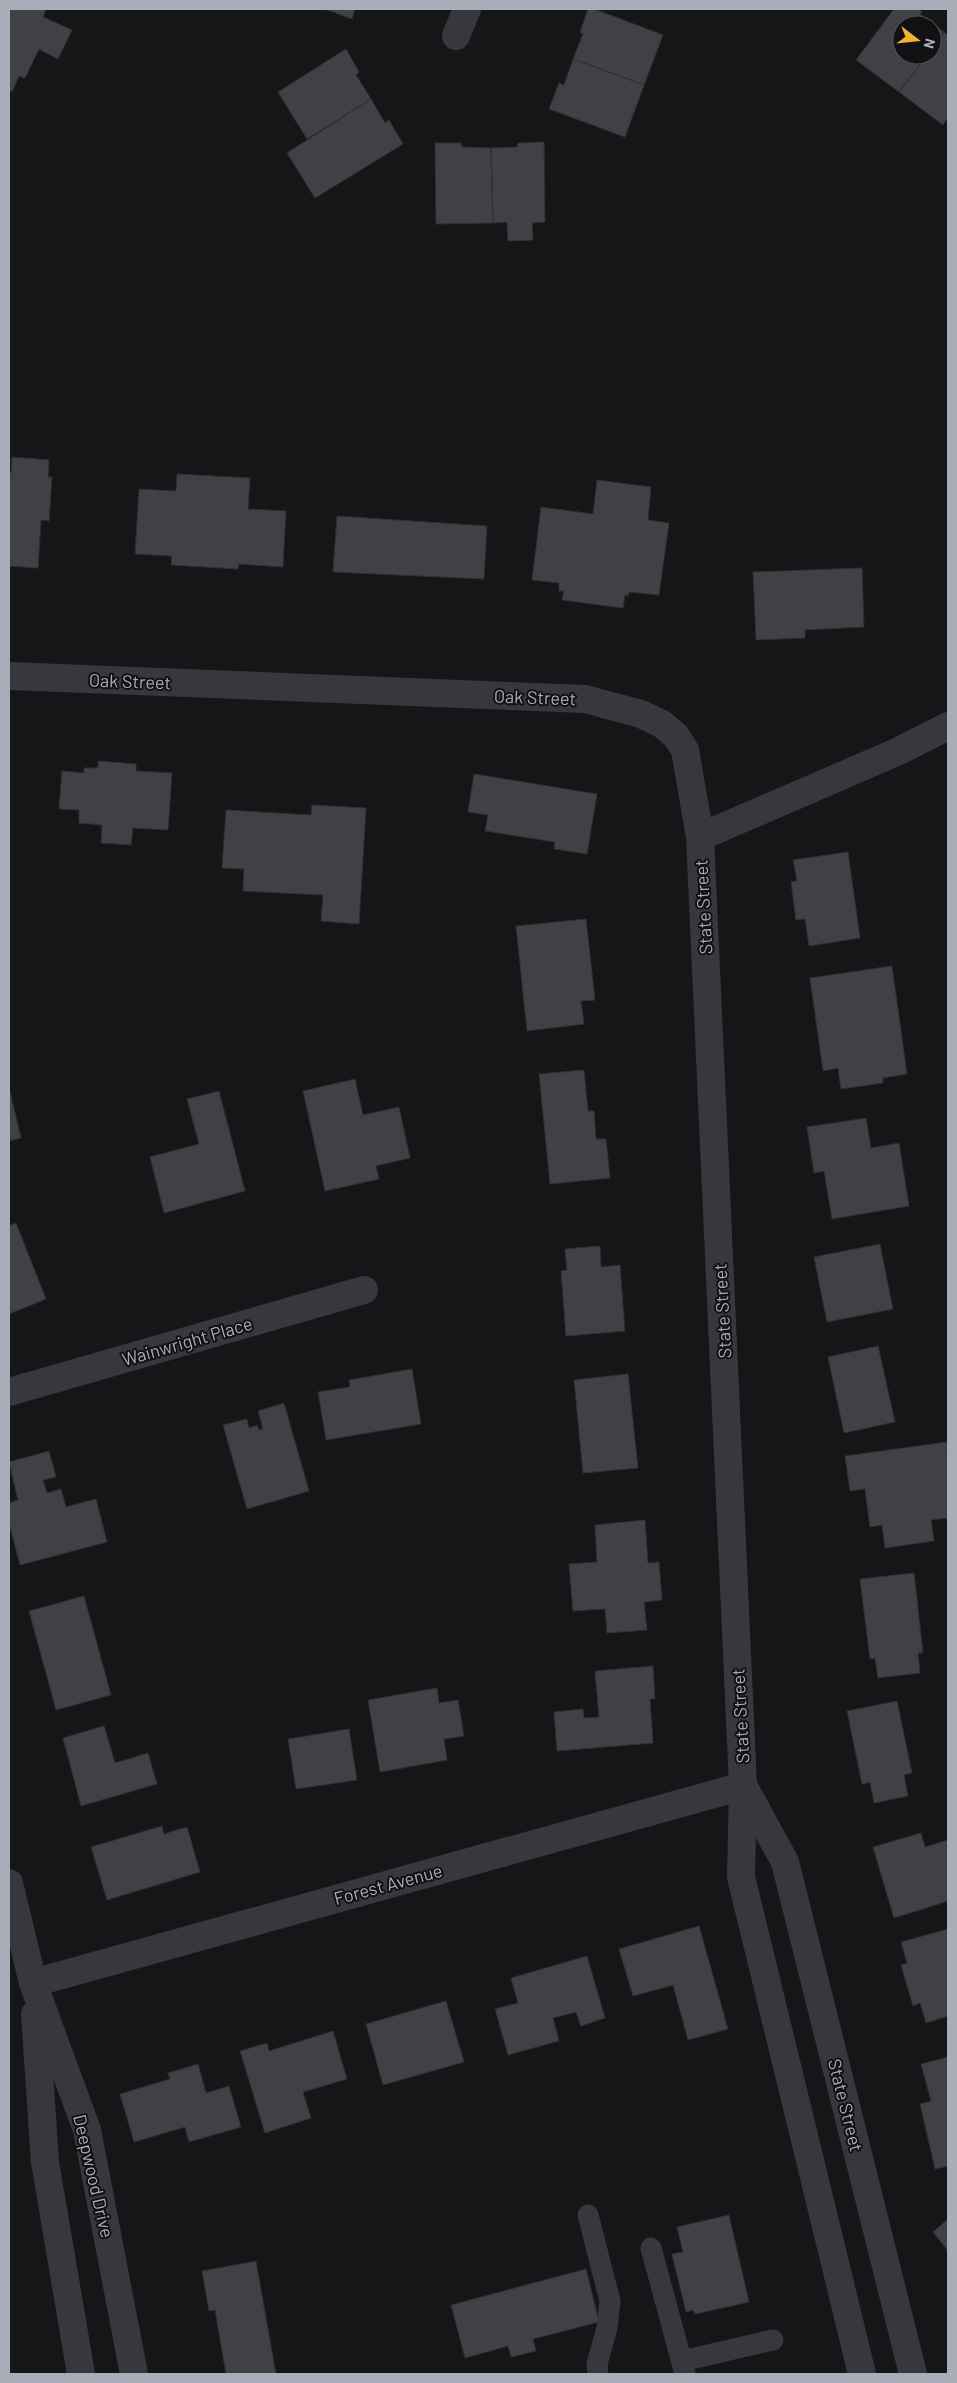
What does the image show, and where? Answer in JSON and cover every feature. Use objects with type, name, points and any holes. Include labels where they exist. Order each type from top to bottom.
[{"type":"street","points":[[456,36],[468,9]]},
{"type":"street","name":"Oak Street","points":[[9,676],[585,699],[641,714],[662,724],[676,736],[685,750],[700,837]]},
{"type":"street","points":[[700,837],[899,751],[948,726]]},
{"type":"street","name":"State Street","points":[[700,837],[743,1786],[741,1877],[862,2374]]},
{"type":"street","name":"Wainwright Place","points":[[9,1392],[364,1290]]},
{"type":"street","name":"State Street","points":[[743,1786],[785,1862],[913,2374]]},
{"type":"street","name":"Forest Avenue","points":[[33,1983],[743,1786]]},
{"type":"street","name":"Deepwood Drive","points":[[9,1883],[33,1983],[88,2130],[134,2374]]},
{"type":"street","name":"Deepwood Drive","points":[[33,1983],[45,2162],[81,2374]]},
{"type":"lane","points":[[588,2215],[610,2301],[607,2328],[597,2364],[598,2374]]},
{"type":"lane","points":[[651,2248],[683,2368],[773,2340]]},
{"type":"building","points":[[9,9],[46,9],[43,17],[72,30],[58,59],[39,49],[25,78],[19,76],[12,92],[9,90]]},
{"type":"building","points":[[325,9],[355,9],[352,19]]},
{"type":"building","points":[[588,9],[594,9],[663,35],[644,85],[573,59],[583,34],[580,32]]},
{"type":"building","points":[[894,9],[918,9],[922,12],[920,14],[921,15],[892,15],[892,65],[919,65],[899,92],[856,60]]},
{"type":"building","points":[[944,32],[948,35],[948,117],[943,125],[899,92],[919,65],[942,65],[942,35]]},
{"type":"building","points":[[346,49],[359,72],[356,75],[371,99],[307,139],[278,92]]},
{"type":"building","points":[[573,59],[644,85],[625,137],[549,109],[559,83],[564,85]]},
{"type":"building","points":[[371,99],[385,123],[389,120],[403,144],[315,198],[287,153]]},
{"type":"building","points":[[544,142],[545,222],[532,223],[533,240],[508,241],[507,222],[493,223],[491,148],[517,147],[518,143]]},
{"type":"building","points":[[435,143],[461,143],[462,147],[491,148],[493,223],[436,224]]},
{"type":"building","points":[[12,457],[49,460],[48,477],[52,477],[49,521],[41,520],[38,568],[9,566],[9,473],[11,473]]},
{"type":"building","points":[[177,474],[250,478],[248,509],[286,511],[283,567],[239,564],[238,569],[171,565],[172,556],[135,554],[139,489],[176,491]]},
{"type":"building","points":[[597,480],[651,487],[648,520],[669,523],[659,595],[629,592],[628,596],[625,595],[623,608],[562,600],[564,591],[559,591],[559,583],[532,580],[541,507],[593,514]]},
{"type":"building","points":[[337,516],[487,526],[484,579],[333,572]]},
{"type":"building","points":[[862,568],[864,627],[805,630],[805,638],[756,640],[753,572]]},
{"type":"building","points":[[98,761],[136,764],[136,771],[172,773],[168,830],[133,828],[131,845],[101,843],[102,825],[79,823],[79,810],[59,809],[62,771],[84,773],[84,768],[98,768]]},
{"type":"building","points":[[474,774],[597,794],[587,854],[554,849],[555,842],[485,831],[488,815],[468,812]]},
{"type":"building","points":[[312,805],[366,808],[359,924],[321,921],[323,895],[243,891],[244,869],[222,868],[226,810],[311,815]]},
{"type":"building","points":[[848,852],[860,938],[809,946],[805,919],[796,920],[791,882],[797,881],[793,860]]},
{"type":"building","points":[[586,919],[595,1000],[581,1001],[584,1024],[527,1031],[516,926]]},
{"type":"building","points":[[892,966],[907,1074],[883,1078],[883,1083],[841,1089],[838,1068],[823,1071],[810,978]]},
{"type":"building","points":[[584,1070],[588,1111],[594,1111],[596,1139],[606,1139],[610,1178],[550,1184],[539,1074]]},
{"type":"building","points":[[355,1079],[363,1115],[399,1107],[410,1158],[376,1166],[379,1179],[325,1191],[303,1091]]},
{"type":"building","points":[[9,1087],[21,1138],[9,1141]]},
{"type":"building","points":[[219,1091],[245,1191],[164,1213],[150,1157],[199,1144],[187,1099]]},
{"type":"building","points":[[866,1118],[871,1148],[899,1143],[909,1206],[832,1219],[824,1171],[814,1173],[807,1127]]},
{"type":"building","points":[[16,1223],[46,1299],[9,1314],[9,1226]]},
{"type":"building","points":[[880,1244],[893,1309],[827,1322],[814,1257]]},
{"type":"building","points":[[600,1246],[601,1267],[620,1265],[625,1331],[566,1336],[561,1271],[567,1270],[565,1249]]},
{"type":"building","points":[[878,1346],[895,1422],[844,1433],[828,1357]]},
{"type":"building","points":[[412,1369],[421,1424],[326,1440],[318,1392],[350,1387],[349,1380]]},
{"type":"building","points":[[628,1374],[638,1468],[583,1473],[574,1380]]},
{"type":"building","points":[[284,1403],[309,1491],[247,1509],[223,1425],[247,1419],[249,1428],[257,1425],[259,1430],[263,1429],[258,1411]]},
{"type":"building","points":[[947,1442],[948,1518],[931,1520],[934,1541],[885,1548],[882,1525],[870,1527],[865,1489],[850,1491],[845,1456]]},
{"type":"building","points":[[49,1451],[56,1477],[43,1480],[47,1493],[61,1489],[66,1507],[96,1499],[107,1542],[20,1565],[9,1523],[9,1503],[18,1500],[9,1462]]},
{"type":"building","points":[[645,1520],[648,1563],[659,1562],[662,1600],[644,1602],[647,1630],[607,1633],[605,1609],[573,1611],[569,1564],[597,1562],[595,1525]]},
{"type":"building","points":[[914,1573],[923,1653],[918,1653],[920,1673],[878,1678],[875,1658],[870,1659],[860,1579]]},
{"type":"building","points":[[84,1596],[111,1695],[56,1710],[29,1611]]},
{"type":"building","points":[[653,1666],[655,1699],[650,1699],[653,1743],[557,1751],[554,1712],[583,1709],[584,1718],[599,1717],[595,1671]]},
{"type":"building","points":[[437,1688],[439,1703],[458,1700],[464,1736],[444,1739],[447,1760],[380,1772],[368,1700]]},
{"type":"building","points":[[897,1701],[912,1773],[904,1775],[908,1796],[874,1803],[870,1782],[862,1784],[847,1711]]},
{"type":"building","points":[[104,1726],[115,1763],[148,1753],[157,1784],[81,1806],[63,1738]]},
{"type":"building","points":[[349,1729],[357,1780],[296,1789],[288,1739]]},
{"type":"building","points":[[162,1826],[164,1834],[187,1827],[200,1872],[107,1900],[91,1847]]},
{"type":"building","points":[[921,1833],[925,1847],[948,1840],[948,1901],[894,1918],[873,1847]]},
{"type":"building","points":[[699,1926],[728,2029],[688,2040],[673,1985],[633,1996],[619,1949]]},
{"type":"building","points":[[948,1929],[948,2016],[926,2023],[920,2003],[913,2006],[901,1965],[907,1963],[901,1942]]},
{"type":"building","points":[[587,1956],[605,2018],[581,2026],[576,2012],[553,2018],[559,2041],[508,2055],[495,2009],[518,2003],[511,1978]]},
{"type":"building","points":[[446,2001],[464,2062],[383,2085],[366,2024]]},
{"type":"building","points":[[333,2031],[347,2079],[303,2092],[311,2118],[265,2133],[240,2051],[267,2043],[269,2051]]},
{"type":"building","points":[[948,2057],[948,2166],[935,2169],[920,2104],[931,2101],[921,2064]]},
{"type":"building","points":[[198,2064],[206,2093],[229,2086],[241,2127],[189,2142],[185,2127],[134,2142],[120,2094],[170,2079],[168,2073]]},
{"type":"building","points":[[729,2215],[749,2302],[695,2314],[693,2310],[686,2312],[672,2254],[683,2252],[677,2227]]},
{"type":"building","points":[[948,2219],[948,2251],[933,2232]]},
{"type":"building","points":[[256,2261],[276,2374],[226,2374],[215,2310],[209,2311],[202,2271]]},
{"type":"building","points":[[586,2269],[599,2322],[533,2339],[536,2351],[511,2357],[508,2346],[465,2358],[451,2305]]}]
